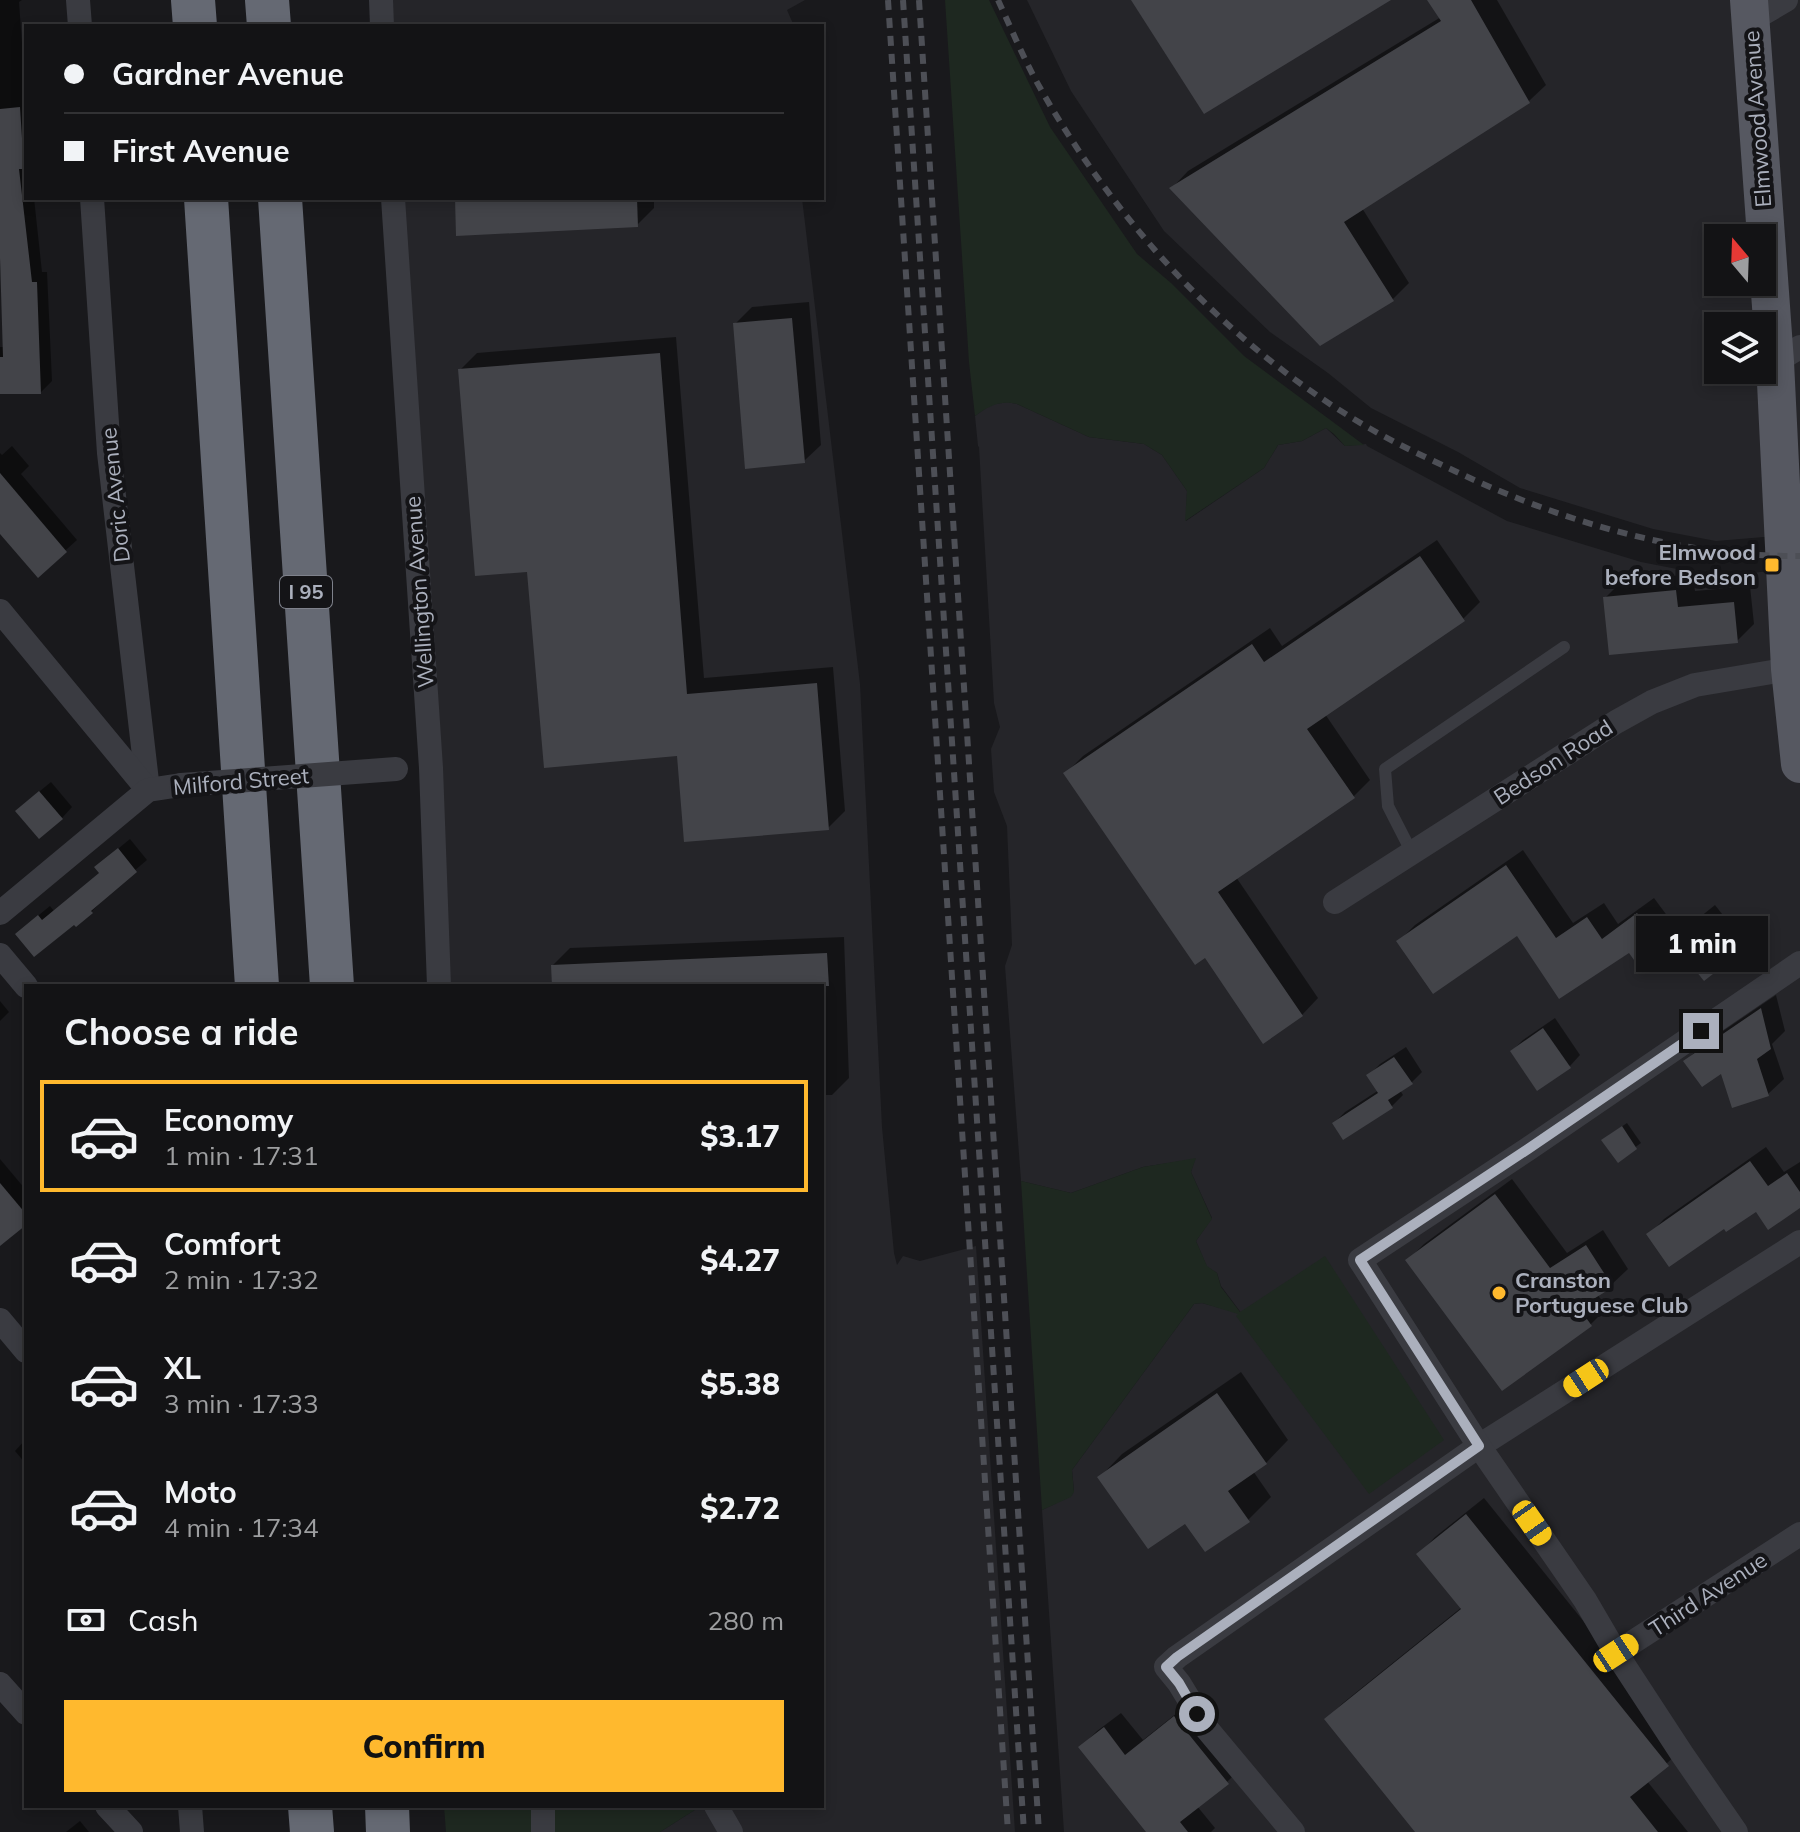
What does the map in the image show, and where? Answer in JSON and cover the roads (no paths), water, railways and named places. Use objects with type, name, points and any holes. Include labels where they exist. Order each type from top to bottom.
[{"type":"highway","points":[[193,0],[195,24]]},
{"type":"highway","points":[[267,0],[269,24]]},
{"type":"highway","points":[[206,200],[257,984]]},
{"type":"highway","name":"I 95","points":[[280,200],[332,984]]},
{"type":"highway","points":[[310,1808],[312,1832]]},
{"type":"highway","points":[[387,1808],[388,1832]]},
{"type":"main road","name":"Elmwood Avenue","points":[[1750,11],[1788,355],[1790,669],[1800,764]]},
{"type":"street","points":[[78,0],[80,24]]},
{"type":"street","points":[[381,0],[382,24]]},
{"type":"street","points":[[1750,11],[1786,0]]},
{"type":"street","name":"Doric Avenue","points":[[92,200],[109,453],[148,790]]},
{"type":"street","name":"Wellington Avenue","points":[[393,200],[431,768],[439,984]]},
{"type":"street","points":[[0,611],[148,790]]},
{"type":"street","name":"Bedson Road","points":[[1335,902],[1652,702],[1695,685],[1790,669]]},
{"type":"street","name":"Milford Street","points":[[0,913],[148,790],[181,785],[431,768]]},
{"type":"street","points":[[0,955],[24,984]]},
{"type":"street","points":[[1736,1832],[1616,1653],[1585,1600],[1479,1446],[1360,1260],[1800,963]]},
{"type":"street","points":[[1293,1832],[1207,1729],[1166,1667],[1479,1446],[1800,1242]]},
{"type":"street","points":[[0,1320],[24,1349]]},
{"type":"street","name":"Third Avenue","points":[[1616,1653],[1800,1534]]},
{"type":"street","points":[[0,1684],[24,1711]]},
{"type":"street","points":[[109,1808],[131,1832]]},
{"type":"street","points":[[190,1808],[192,1832]]},
{"type":"street","points":[[543,1808],[543,1832]]},
{"type":"street","points":[[717,1808],[731,1832]]},
{"type":"lane","points":[[1412,853],[1388,806],[1385,769],[1564,647]]},
{"type":"railway","points":[[888,0],[1008,1832]]},
{"type":"railway","points":[[903,0],[1024,1832]]},
{"type":"railway","points":[[919,0],[1039,1832]]},
{"type":"railway","points":[[998,0],[1034,77],[1065,130],[1137,229],[1222,319],[1268,359],[1317,395],[1407,448],[1550,511],[1673,544],[1715,551],[1800,556]]},
{"type":"place","name":"Elmwood before Bedson","points":[[1772,565]]},
{"type":"place","name":"Cranston Portuguese Club","points":[[1499,1293]]}]
